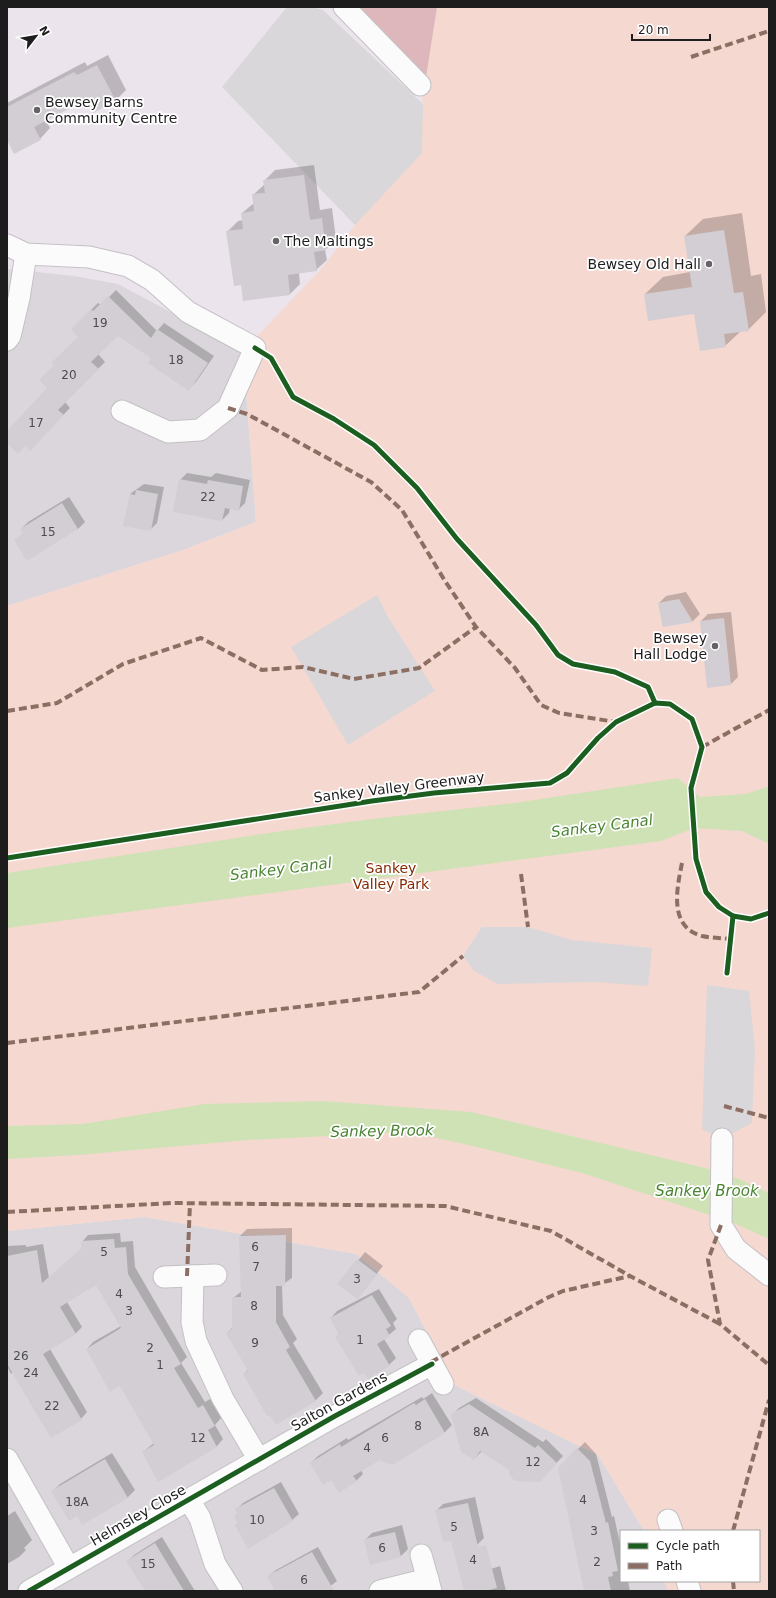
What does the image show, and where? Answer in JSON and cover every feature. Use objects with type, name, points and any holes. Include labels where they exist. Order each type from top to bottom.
[{"type":"street","points":[[344,7],[420,85]]},
{"type":"street","points":[[7,244],[26,254],[89,257],[128,266],[152,280],[188,312],[255,348],[228,408],[200,430],[168,432],[122,411]]},
{"type":"street","points":[[7,340],[10,336],[20,298],[26,254]]},
{"type":"street","points":[[722,1139],[721,1225],[736,1249],[769,1275]]},
{"type":"street","points":[[164,1277],[216,1275]]},
{"type":"street","points":[[193,1276],[192,1322],[196,1341],[223,1398],[259,1460]]},
{"type":"street","points":[[419,1340],[443,1384]]},
{"type":"street","name":"Salton Gardens","points":[[259,1460],[335,1416],[432,1364]]},
{"type":"street","points":[[7,1459],[69,1568]]},
{"type":"street","name":"Helmsley Close","points":[[29,1591],[259,1460]]},
{"type":"street","name":"Helmsley Close","points":[[189,1500],[200,1518],[215,1564],[232,1591]]},
{"type":"street","points":[[380,1591],[430,1585],[421,1555]]},
{"type":"shaded area","points":[[287,7],[312,7],[323,10],[423,104],[422,153],[355,225],[222,87]]},
{"type":"shaded area","points":[[360,7],[591,7],[426,77]]},
{"type":"shaded area","points":[[7,269],[74,276],[118,284],[243,351],[256,522],[183,550],[7,606]]},
{"type":"shaded area","points":[[377,595],[388,617],[435,691],[348,745],[291,647]]},
{"type":"shaded area","points":[[482,927],[528,927],[572,940],[652,948],[648,986],[596,982],[498,984],[474,971],[463,956]]},
{"type":"shaded area","points":[[707,985],[749,991],[755,1049],[752,1123],[722,1139],[702,1129]]},
{"type":"shaded area","points":[[145,1217],[356,1254],[409,1298],[454,1385],[598,1455],[643,1530],[620,1530],[620,1582],[664,1582],[668,1591],[7,1591],[7,1231]]},
{"type":"green space","name":"Sankey Valley Park","points":[[437,7],[769,7],[769,1591],[668,1591],[664,1582],[760,1582],[760,1530],[643,1530],[598,1455],[454,1385],[409,1298],[356,1254],[145,1217],[7,1231],[7,606],[183,550],[256,522],[243,351],[323,267],[355,225],[423,104],[420,85],[426,77]]},
{"type":"water","name":"Sankey Canal","points":[[678,778],[700,797],[746,794],[769,786],[769,844],[742,831],[694,828],[661,841],[7,928],[7,873],[289,830],[515,803]]},
{"type":"water","name":"Sankey Brook","points":[[323,1101],[471,1112],[709,1169],[739,1179],[769,1193],[769,1239],[734,1223],[582,1173],[409,1132],[247,1140],[78,1155],[7,1159],[7,1126],[83,1124],[204,1104]]},
{"type":"building","name":"Bewsey Barns Community Centre","points":[[97,65],[116,101],[93,113],[86,100],[34,127],[41,140],[14,154],[7,140],[7,107],[74,72],[77,75]]},
{"type":"building","name":"The Maltings","points":[[304,175],[310,220],[322,218],[326,250],[314,252],[317,271],[288,275],[290,295],[243,301],[241,285],[234,286],[226,231],[243,229],[241,213],[254,211],[252,194],[265,193],[263,180]]},
{"type":"building","name":"Bewsey Old Hall","points":[[724,230],[734,293],[743,292],[749,331],[724,334],[726,347],[700,351],[694,314],[648,321],[644,294],[692,287],[684,236]]},
{"type":"building","points":[[108,296],[151,338],[157,329],[208,363],[189,391],[148,363],[151,358],[118,336],[91,362],[99,369],[58,410],[64,415],[30,451],[26,446],[18,454],[7,443],[7,431],[47,388],[39,380],[54,365],[52,362],[78,337],[71,329],[91,309],[93,311]]},
{"type":"building","points":[[179,479],[207,484],[208,480],[243,486],[239,511],[225,508],[222,521],[173,512]]},
{"type":"building","points":[[136,490],[158,494],[151,531],[123,526],[130,494],[135,495]]},
{"type":"building","points":[[62,503],[78,529],[27,561],[14,540],[23,534],[20,529]]},
{"type":"building","points":[[679,599],[693,622],[663,627],[658,603]]},
{"type":"building","name":"Bewsey Hall Lodge","points":[[724,618],[731,685],[707,688],[700,621]]},
{"type":"building","points":[[286,1235],[285,1286],[276,1286],[276,1322],[290,1347],[286,1350],[316,1401],[276,1425],[270,1415],[267,1416],[243,1374],[248,1371],[226,1333],[232,1329],[232,1297],[241,1297],[239,1236]]},
{"type":"building","points":[[114,1239],[115,1248],[126,1247],[128,1274],[181,1364],[174,1368],[198,1408],[203,1405],[215,1426],[208,1430],[217,1447],[158,1482],[142,1452],[154,1445],[120,1386],[110,1392],[86,1349],[121,1328],[96,1285],[60,1307],[76,1334],[43,1354],[82,1420],[51,1438],[7,1364],[7,1256],[37,1250],[42,1283],[81,1249],[81,1241]]},
{"type":"building","points":[[357,1259],[377,1274],[358,1299],[337,1284]]},
{"type":"building","points":[[372,1295],[391,1326],[386,1329],[390,1336],[377,1344],[390,1366],[368,1379],[364,1373],[359,1376],[335,1337],[339,1334],[330,1318]]},
{"type":"building","points":[[425,1399],[445,1433],[392,1465],[380,1460],[353,1476],[357,1481],[339,1493],[331,1480],[323,1485],[310,1463],[340,1444],[341,1447],[414,1403],[416,1405]]},
{"type":"building","points":[[469,1404],[535,1448],[538,1445],[557,1463],[540,1482],[515,1481],[509,1475],[509,1470],[480,1451],[474,1460],[461,1452],[451,1414]]},
{"type":"building","points":[[577,1448],[590,1461],[606,1523],[608,1522],[618,1571],[612,1572],[613,1576],[608,1577],[611,1591],[584,1591],[558,1468]]},
{"type":"building","points":[[105,1459],[128,1498],[82,1525],[77,1516],[69,1521],[51,1491]]},
{"type":"building","points":[[274,1488],[293,1521],[248,1549],[235,1525],[238,1524],[234,1516],[237,1514],[235,1509]]},
{"type":"building","points":[[468,1503],[478,1547],[486,1545],[497,1588],[485,1591],[464,1591],[451,1541],[443,1542],[435,1510]]},
{"type":"building","points":[[395,1532],[401,1557],[370,1565],[364,1539]]},
{"type":"building","points":[[155,1543],[184,1591],[145,1591],[126,1561]]},
{"type":"building","points":[[312,1552],[334,1591],[275,1591],[267,1576]]},
{"type":"marked path","points":[[691,57],[769,31]]},
{"type":"marked path","points":[[228,408],[247,414],[371,482],[402,510],[445,581],[476,627],[515,668],[541,705],[559,713],[616,722]]},
{"type":"marked path","points":[[7,711],[57,703],[123,664],[201,638],[262,670],[303,667],[354,679],[419,668],[476,627]]},
{"type":"marked path","points":[[702,747],[769,710]]},
{"type":"marked path","points":[[682,863],[678,884],[677,906],[679,916],[684,924],[691,931],[702,936],[730,939]]},
{"type":"marked path","points":[[521,874],[528,927]]},
{"type":"marked path","points":[[7,1043],[419,992],[463,956]]},
{"type":"marked path","points":[[724,1106],[769,1118]]},
{"type":"marked path","points":[[7,1212],[172,1203],[445,1206],[551,1231],[630,1276]]},
{"type":"marked path","points":[[187,1276],[190,1203]]},
{"type":"marked path","points":[[721,1225],[708,1260],[720,1324],[769,1365]]},
{"type":"marked path","points":[[431,1362],[549,1297],[563,1291],[630,1276],[720,1324]]},
{"type":"marked path","points":[[733,1530],[769,1400]]},
{"type":"marked path","points":[[733,1582],[734,1591]]},
{"type":"cycle path","points":[[255,348],[271,358],[293,397],[334,419],[374,445],[417,488],[457,539],[536,625],[558,655],[573,664],[615,672],[648,687],[655,703]]},
{"type":"cycle path","name":"Sankey Valley Greenway","points":[[7,858],[372,801],[434,793],[550,783],[567,773],[598,738],[616,722],[655,703],[670,704],[692,719],[702,747],[691,788],[696,859],[706,892],[719,907],[733,916],[751,919],[769,913]]},
{"type":"cycle path","points":[[727,973],[733,916]]},
{"type":"cycle path","points":[[29,1591],[335,1416],[432,1364]]},
{"type":"place","name":"Bewsey Barns Community Centre","points":[[37,110]]},
{"type":"place","name":"The Maltings","points":[[276,241]]},
{"type":"place","name":"Bewsey Old Hall","points":[[709,264]]},
{"type":"place","name":"Bewsey Hall Lodge","points":[[715,646]]}]
